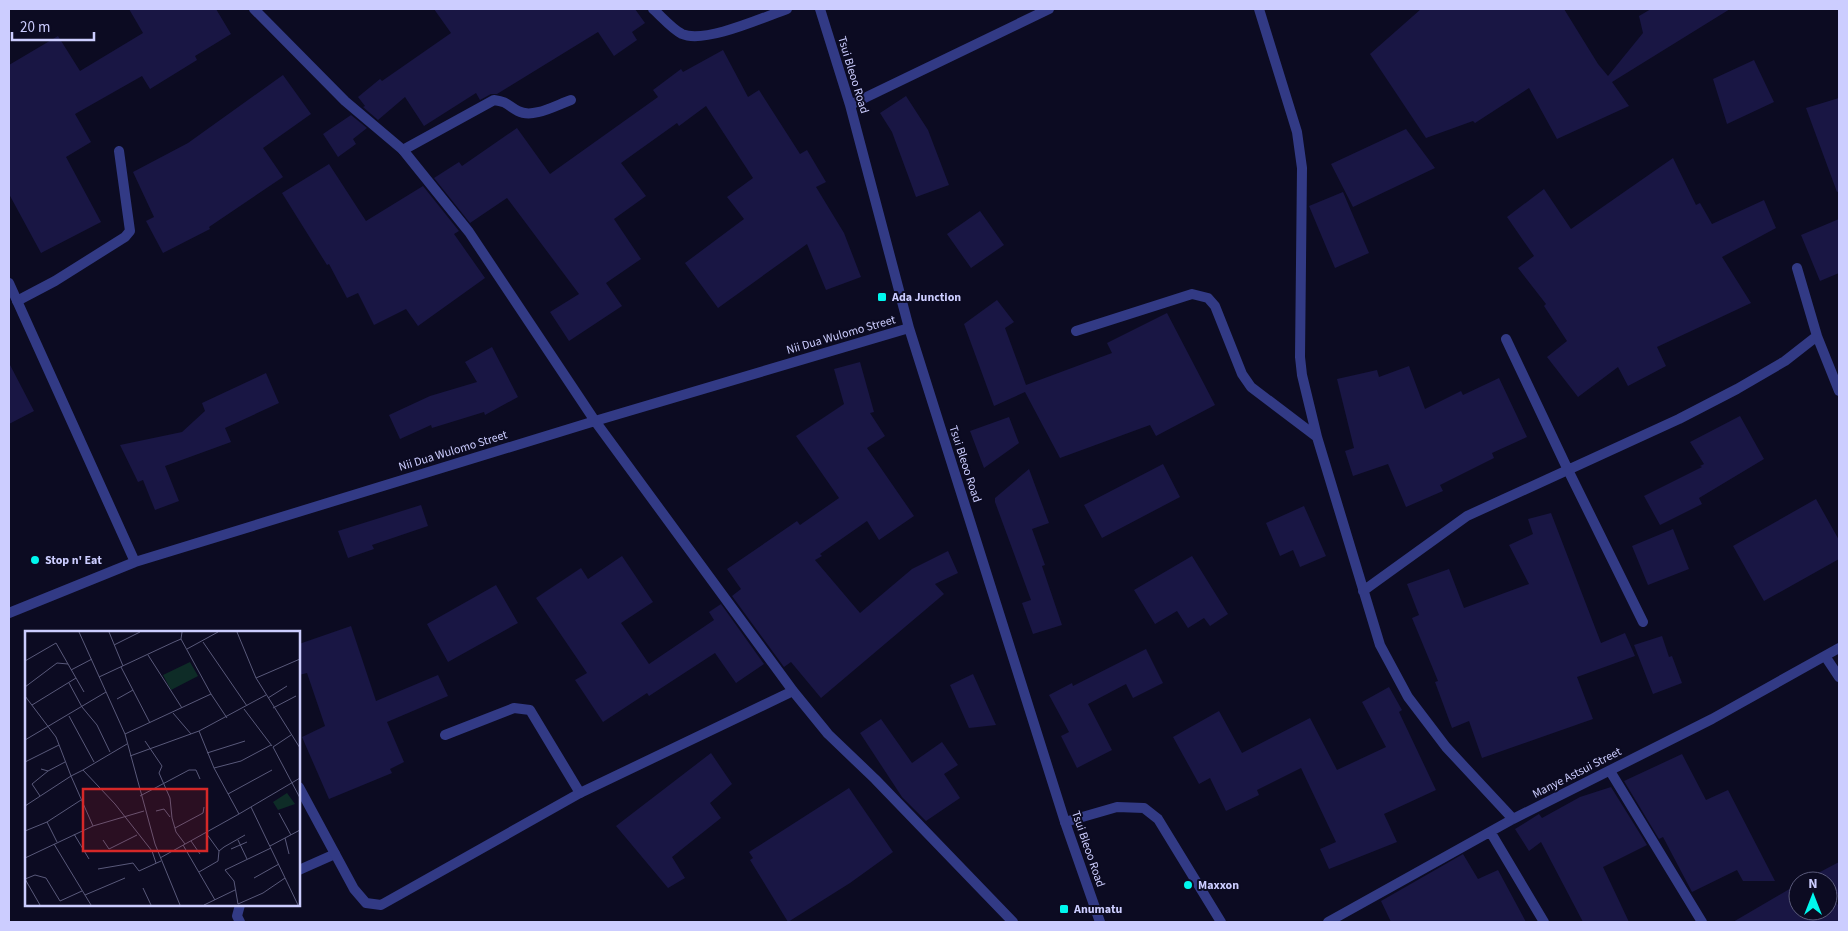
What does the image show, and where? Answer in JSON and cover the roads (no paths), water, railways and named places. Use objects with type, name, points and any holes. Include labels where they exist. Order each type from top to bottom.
[{"type":"street","points":[[254,9],[345,101],[402,150],[468,232],[595,421],[792,691],[828,734],[875,778],[1012,922]]},
{"type":"street","points":[[653,9],[682,34],[696,37],[714,34],[787,9]]},
{"type":"street","name":"Tsui Bleoo Road","points":[[820,9],[850,105],[909,328],[1065,822],[1100,922]]},
{"type":"street","points":[[850,105],[1049,9]]},
{"type":"street","points":[[1259,9],[1297,132],[1302,168],[1300,356],[1302,375],[1317,437],[1363,591],[1380,644],[1408,697],[1446,747],[1513,819]]},
{"type":"street","points":[[402,150],[494,100],[506,101],[518,111],[527,114],[571,100]]},
{"type":"street","points":[[17,301],[55,281],[125,237],[130,231],[119,151]]},
{"type":"street","points":[[1797,268],[1817,336],[1839,391]]},
{"type":"street","points":[[9,283],[135,562]]},
{"type":"street","points":[[1076,331],[1192,294],[1208,298],[1215,306],[1242,374],[1251,386],[1317,437]]},
{"type":"street","name":"Nii Dua Wulomo Street","points":[[9,613],[135,562],[595,421],[909,328]]},
{"type":"street","points":[[1363,591],[1466,516],[1679,419],[1737,389],[1785,361],[1817,336]]},
{"type":"street","points":[[1506,339],[1643,622]]},
{"type":"street","name":"Manye Astsui Street","points":[[1328,922],[1491,834],[1513,819],[1712,719],[1839,648]]},
{"type":"street","points":[[1825,656],[1839,677]]},
{"type":"street","points":[[300,789],[354,889],[366,904],[381,905],[580,793],[792,691]]},
{"type":"street","points":[[445,735],[514,708],[530,710],[580,793]]},
{"type":"street","points":[[1610,771],[1702,922]]},
{"type":"street","points":[[1065,822],[1116,807],[1144,808],[1158,819],[1221,922]]},
{"type":"street","points":[[1491,834],[1544,922]]},
{"type":"street","points":[[300,870],[335,854]]},
{"type":"street","points":[[240,906],[237,916],[240,922]]},
{"type":"place","name":"Ada Junction","points":[[882,297]]},
{"type":"place","name":"Stop n' Eat","points":[[35,560]]},
{"type":"place","name":"Maxxon","points":[[1188,885]]},
{"type":"place","name":"Anumatu","points":[[1064,909]]}]
